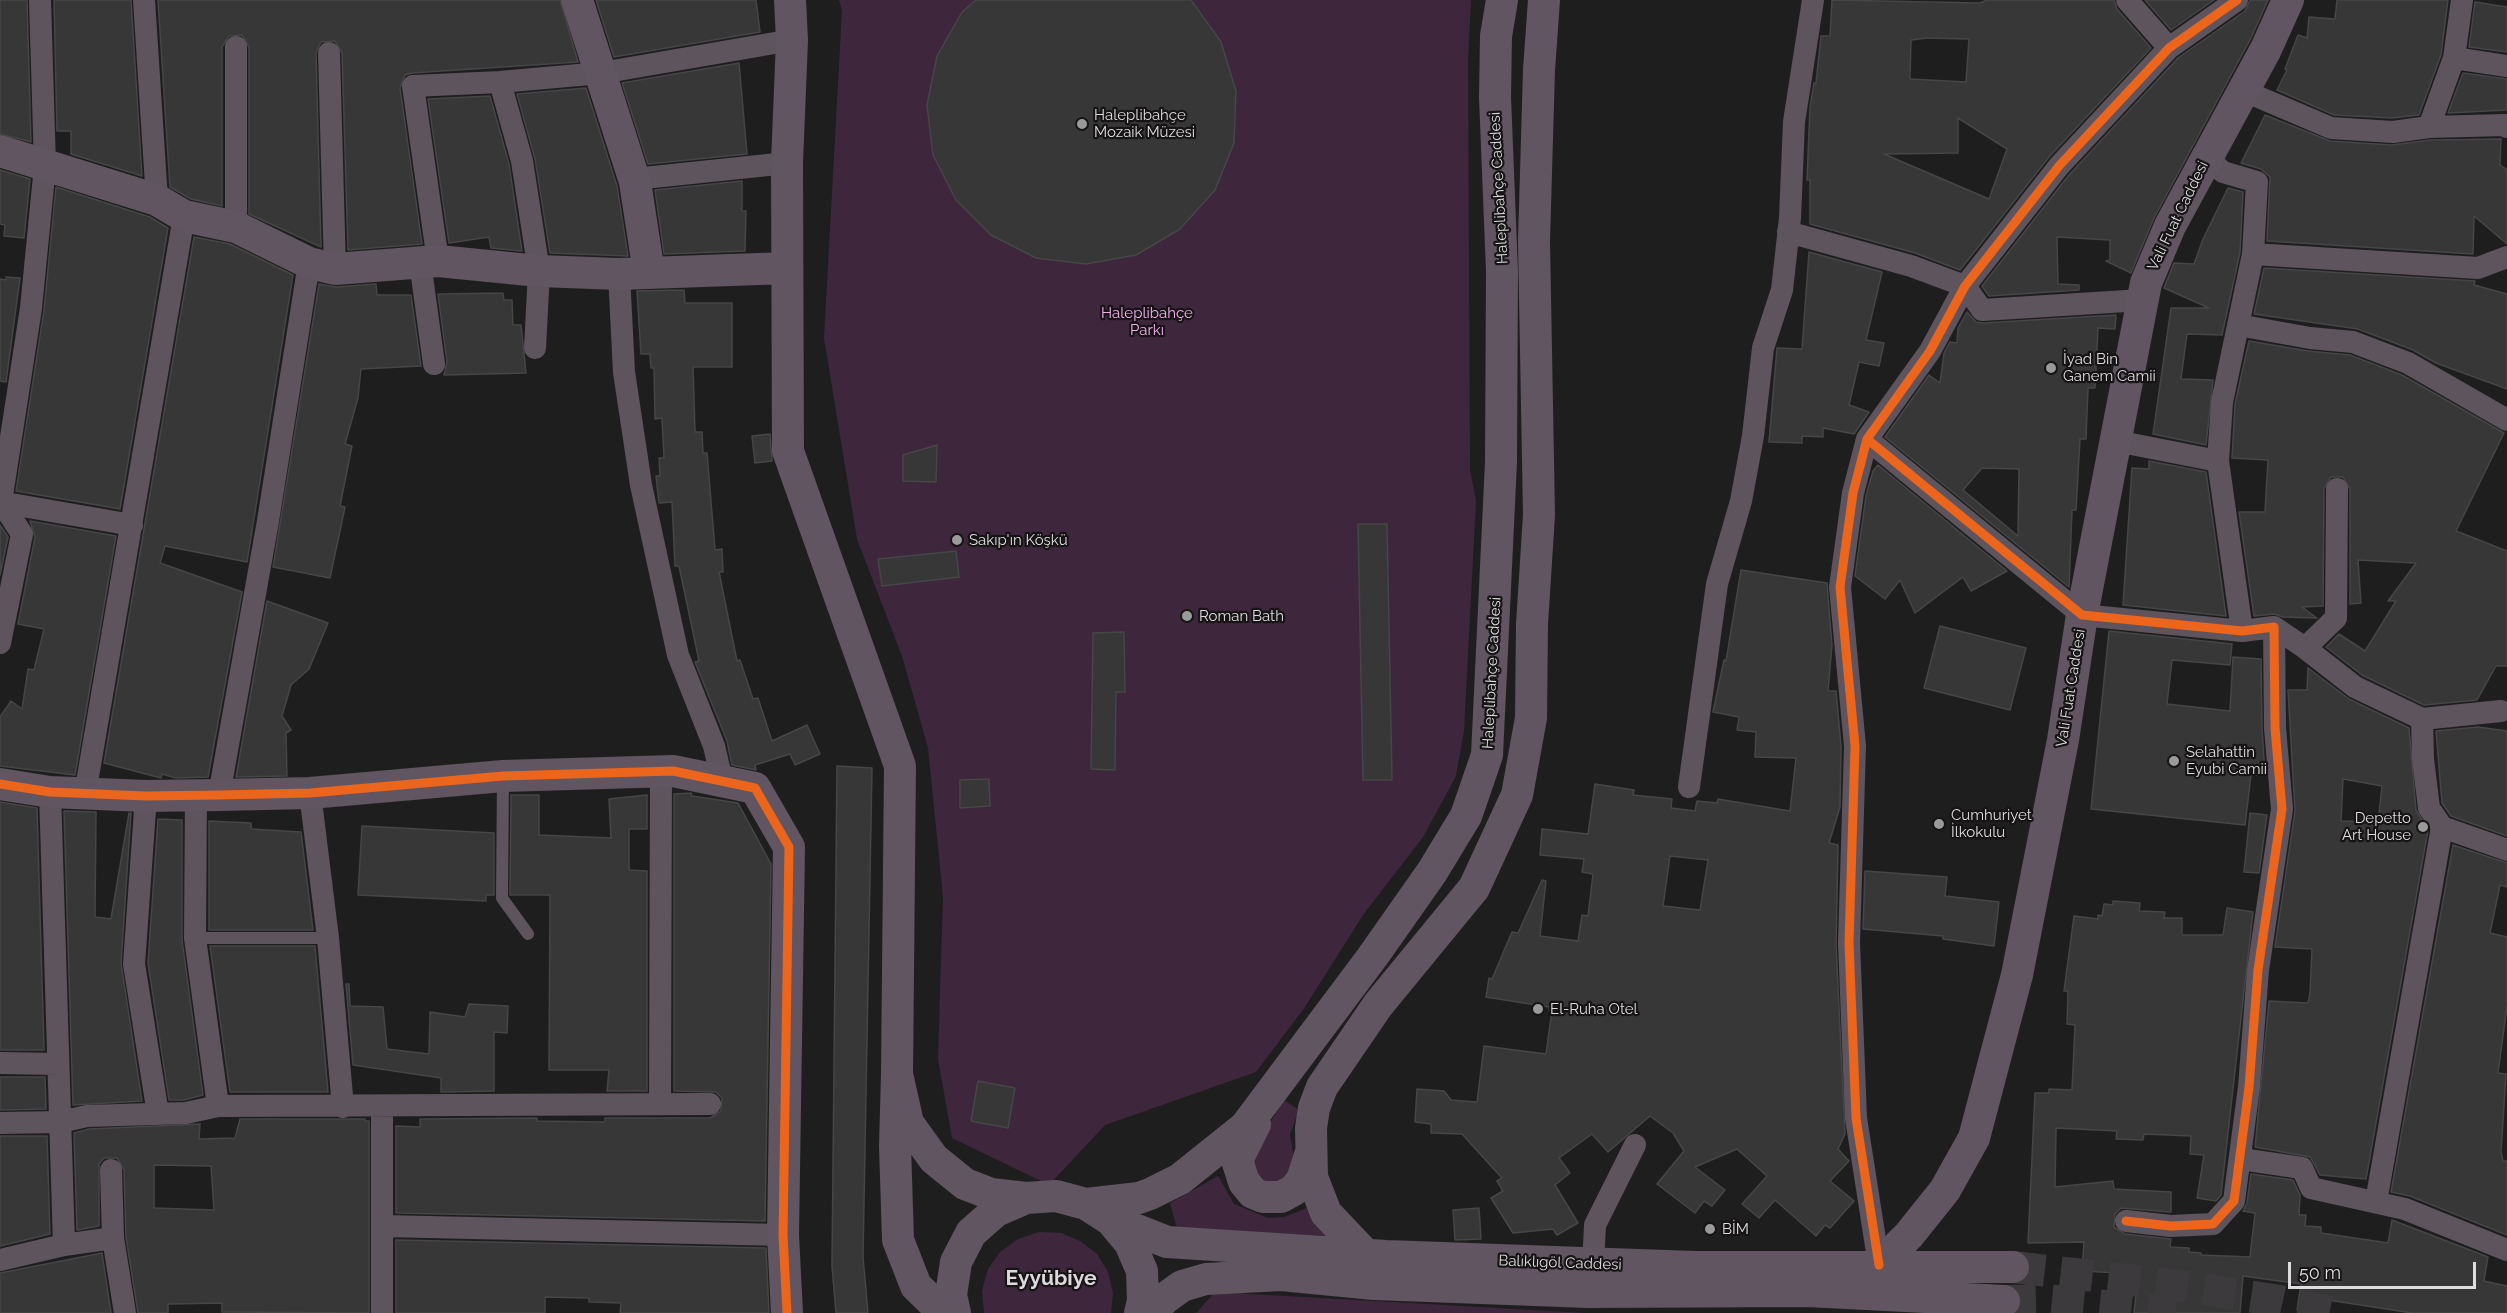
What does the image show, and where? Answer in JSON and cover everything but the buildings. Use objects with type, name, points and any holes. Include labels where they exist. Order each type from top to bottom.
[{"type":"main road","points":[[577,0],[634,179],[634,273]]},
{"type":"main road","points":[[790,0],[792,40],[787,163],[788,451],[900,766],[895,1156],[898,1240],[916,1286],[944,1313]]},
{"type":"main road","name":"Haleplibahçe Caddesi","points":[[1098,1212],[1139,1198],[1180,1179],[1245,1127],[1270,1097],[1432,872],[1466,816],[1487,755],[1502,462],[1502,271],[1495,97],[1496,36],[1502,0]]},
{"type":"main road","points":[[1365,1254],[1326,1213],[1312,1177],[1313,1118],[1322,1087],[1378,1005],[1474,888],[1517,795],[1531,718],[1532,624],[1539,514],[1534,242],[1539,70],[1544,0]]},
{"type":"main road","name":"Vali Fuat Caddesi","points":[[1880,1265],[1909,1235],[1945,1190],[1974,1138],[2017,975],[2063,740],[2082,615],[2146,283],[2170,226],[2266,49],[2288,0]]},
{"type":"main road","points":[[0,151],[157,200],[184,216],[236,227],[322,266],[429,262],[539,271],[634,273],[787,268]]},
{"type":"main road","points":[[0,784],[50,792],[86,794],[208,795],[310,793],[503,776],[662,772],[722,780],[755,788],[789,848],[783,1235],[787,1313]]},
{"type":"main road","points":[[897,1074],[908,1123],[934,1159],[965,1184],[991,1194],[1026,1198],[1056,1196],[1098,1212],[1130,1243],[1142,1271],[1143,1301],[1140,1313]]},
{"type":"main road","points":[[1270,1097],[1237,1160],[1248,1187],[1253,1193],[1263,1197],[1281,1197],[1293,1190],[1302,1179],[1312,1149]]},
{"type":"main road","points":[[955,1313],[951,1295],[956,1262],[971,1233],[996,1211],[1026,1198]]},
{"type":"main road","name":"Balıklıgöl Caddesi","points":[[1098,1212],[1167,1242],[1365,1254],[1593,1265],[2013,1267]]},
{"type":"main road","name":"Balıklıgöl Caddesi","points":[[1151,1313],[1164,1299],[1182,1286],[1206,1279],[1281,1275],[1374,1284],[1588,1292],[1807,1291],[2004,1300]]},
{"type":"street","points":[[0,643],[22,534],[0,502],[31,308],[45,166],[40,0]]},
{"type":"street","points":[[144,0],[157,200]]},
{"type":"street","points":[[1689,787],[1717,584],[1741,501],[1753,436],[1763,348],[1782,290],[1788,232],[1794,122],[1813,0]]},
{"type":"street","points":[[2127,0],[2169,48]]},
{"type":"street","points":[[1880,1265],[1856,1118],[1849,943],[1855,746],[1840,586],[1853,493],[1867,439],[1930,351],[1965,286],[2059,166],[2169,48],[2237,0]]},
{"type":"street","points":[[2429,127],[2454,58],[2462,0]]},
{"type":"street","points":[[434,364],[429,262],[413,86],[500,82],[601,73],[792,40]]},
{"type":"street","points":[[236,47],[236,227]]},
{"type":"street","points":[[219,1106],[195,938],[208,795],[322,266],[329,53]]},
{"type":"street","points":[[2454,58],[2507,66]]},
{"type":"street","points":[[500,82],[522,161],[539,271],[535,348]]},
{"type":"street","points":[[2242,90],[2331,128],[2393,132],[2429,127],[2505,124],[2507,127]]},
{"type":"street","points":[[2206,157],[2223,172],[2257,182],[2253,254],[2222,402],[2218,461],[2242,631]]},
{"type":"street","points":[[634,179],[787,163]]},
{"type":"street","points":[[86,794],[184,216]]},
{"type":"street","points":[[1788,232],[1911,266],[1965,286],[1982,310],[2143,300]]},
{"type":"street","points":[[2253,254],[2478,268],[2507,256]]},
{"type":"street","points":[[634,273],[624,372],[641,485],[678,655],[714,746],[722,780]]},
{"type":"street","points":[[2238,325],[2310,338],[2354,342],[2408,363],[2507,420]]},
{"type":"street","points":[[1867,439],[2082,615],[2242,631],[2274,627],[2355,687],[2422,719],[2502,711]]},
{"type":"street","points":[[2116,441],[2218,461]]},
{"type":"street","points":[[2305,648],[2336,618],[2337,489]]},
{"type":"street","points":[[0,502],[132,525]]},
{"type":"street","points":[[2126,1221],[2171,1226],[2212,1224],[2234,1201],[2249,1087],[2252,1021],[2282,809],[2275,728],[2274,627]]},
{"type":"street","points":[[2422,719],[2423,759],[2429,808],[2442,827],[2507,850]]},
{"type":"street","points":[[660,1104],[662,772]]},
{"type":"street","points":[[50,792],[64,1245]]},
{"type":"street","points":[[310,793],[328,938],[343,1107]]},
{"type":"street","points":[[146,796],[134,964],[158,1114]]},
{"type":"street","points":[[2376,1202],[2442,827]]},
{"type":"street","points":[[0,1063],[58,1064]]},
{"type":"street","points":[[0,1123],[60,1122],[87,1116],[158,1114],[219,1106],[710,1104]]},
{"type":"street","points":[[382,1107],[382,1313]]},
{"type":"street","points":[[1593,1265],[1595,1225],[1635,1145]]},
{"type":"street","points":[[2241,1159],[2302,1168],[2311,1188],[2376,1202],[2431,1218],[2455,1231],[2507,1250]]},
{"type":"street","points":[[111,1170],[113,1238],[125,1313]]},
{"type":"street","points":[[383,1226],[783,1235]]},
{"type":"street","points":[[0,1260],[64,1245],[113,1238]]},
{"type":"lane","points":[[503,776],[502,898],[528,934]]},
{"type":"lane","points":[[195,938],[328,938]]},
{"type":"green space","name":"Haleplibahçe Parkı","points":[[839,0],[1471,0],[1468,61],[1470,470],[1476,501],[1464,730],[1456,776],[1423,837],[1363,915],[1305,1007],[1256,1072],[1105,1125],[1049,1185],[952,1138],[938,1059],[943,896],[928,748],[902,656],[857,539],[824,338],[842,11]]},
{"type":"green space","points":[[1284,1100],[1299,1110],[1290,1134],[1294,1158],[1290,1172],[1283,1182],[1271,1186],[1256,1179],[1251,1154]]},
{"type":"green space","points":[[1218,1176],[1234,1204],[1268,1218],[1284,1217],[1307,1208],[1327,1236],[1177,1228],[1170,1203]]},
{"type":"green space","points":[[1039,1232],[1061,1233],[1080,1241],[1097,1254],[1108,1272],[1113,1293],[1111,1313],[984,1313],[982,1291],[988,1269],[1000,1252],[1018,1239]]},
{"type":"green space","points":[[1215,1292],[1585,1313],[1196,1313]]},
{"type":"tunnel","points":[[2013,1267],[2175,1285],[2280,1301],[2336,1313]]},
{"type":"tunnel","points":[[2004,1301],[2047,1300],[2176,1313]]},
{"type":"cycle path","points":[[1879,1265],[1856,1118],[1849,943],[1855,746],[1840,587],[1853,493],[1867,439],[1930,351],[1965,286],[2059,166],[2169,48],[2237,0]]},
{"type":"cycle path","points":[[1867,439],[2082,615],[2242,631],[2274,627],[2275,728],[2282,809],[2258,970],[2249,1087],[2234,1201],[2213,1224],[2171,1226],[2126,1221]]},
{"type":"cycle path","points":[[0,784],[50,792],[146,796],[219,795],[310,793],[503,776],[673,771],[755,788],[789,847],[783,1235],[787,1313]]},
{"type":"place","name":"Haleplibahçe Mozaik Müzesi","points":[[1082,124]]},
{"type":"place","name":"İyad Bin Ganem Camii","points":[[2051,368]]},
{"type":"place","name":"Sakıp'ın Köşkü","points":[[957,540]]},
{"type":"place","name":"Roman Bath","points":[[1187,616]]},
{"type":"place","name":"Selahattin Eyubi Camii","points":[[2174,761]]},
{"type":"place","name":"Cumhuriyet İlkokulu","points":[[1939,824]]},
{"type":"place","name":"Depetto Art House","points":[[2423,827]]},
{"type":"place","name":"El-Ruha Otel","points":[[1538,1009]]},
{"type":"place","name":"BİM","points":[[1710,1229]]},
{"type":"district","name":"Eyyübiye","points":[[1051,1279]]}]
